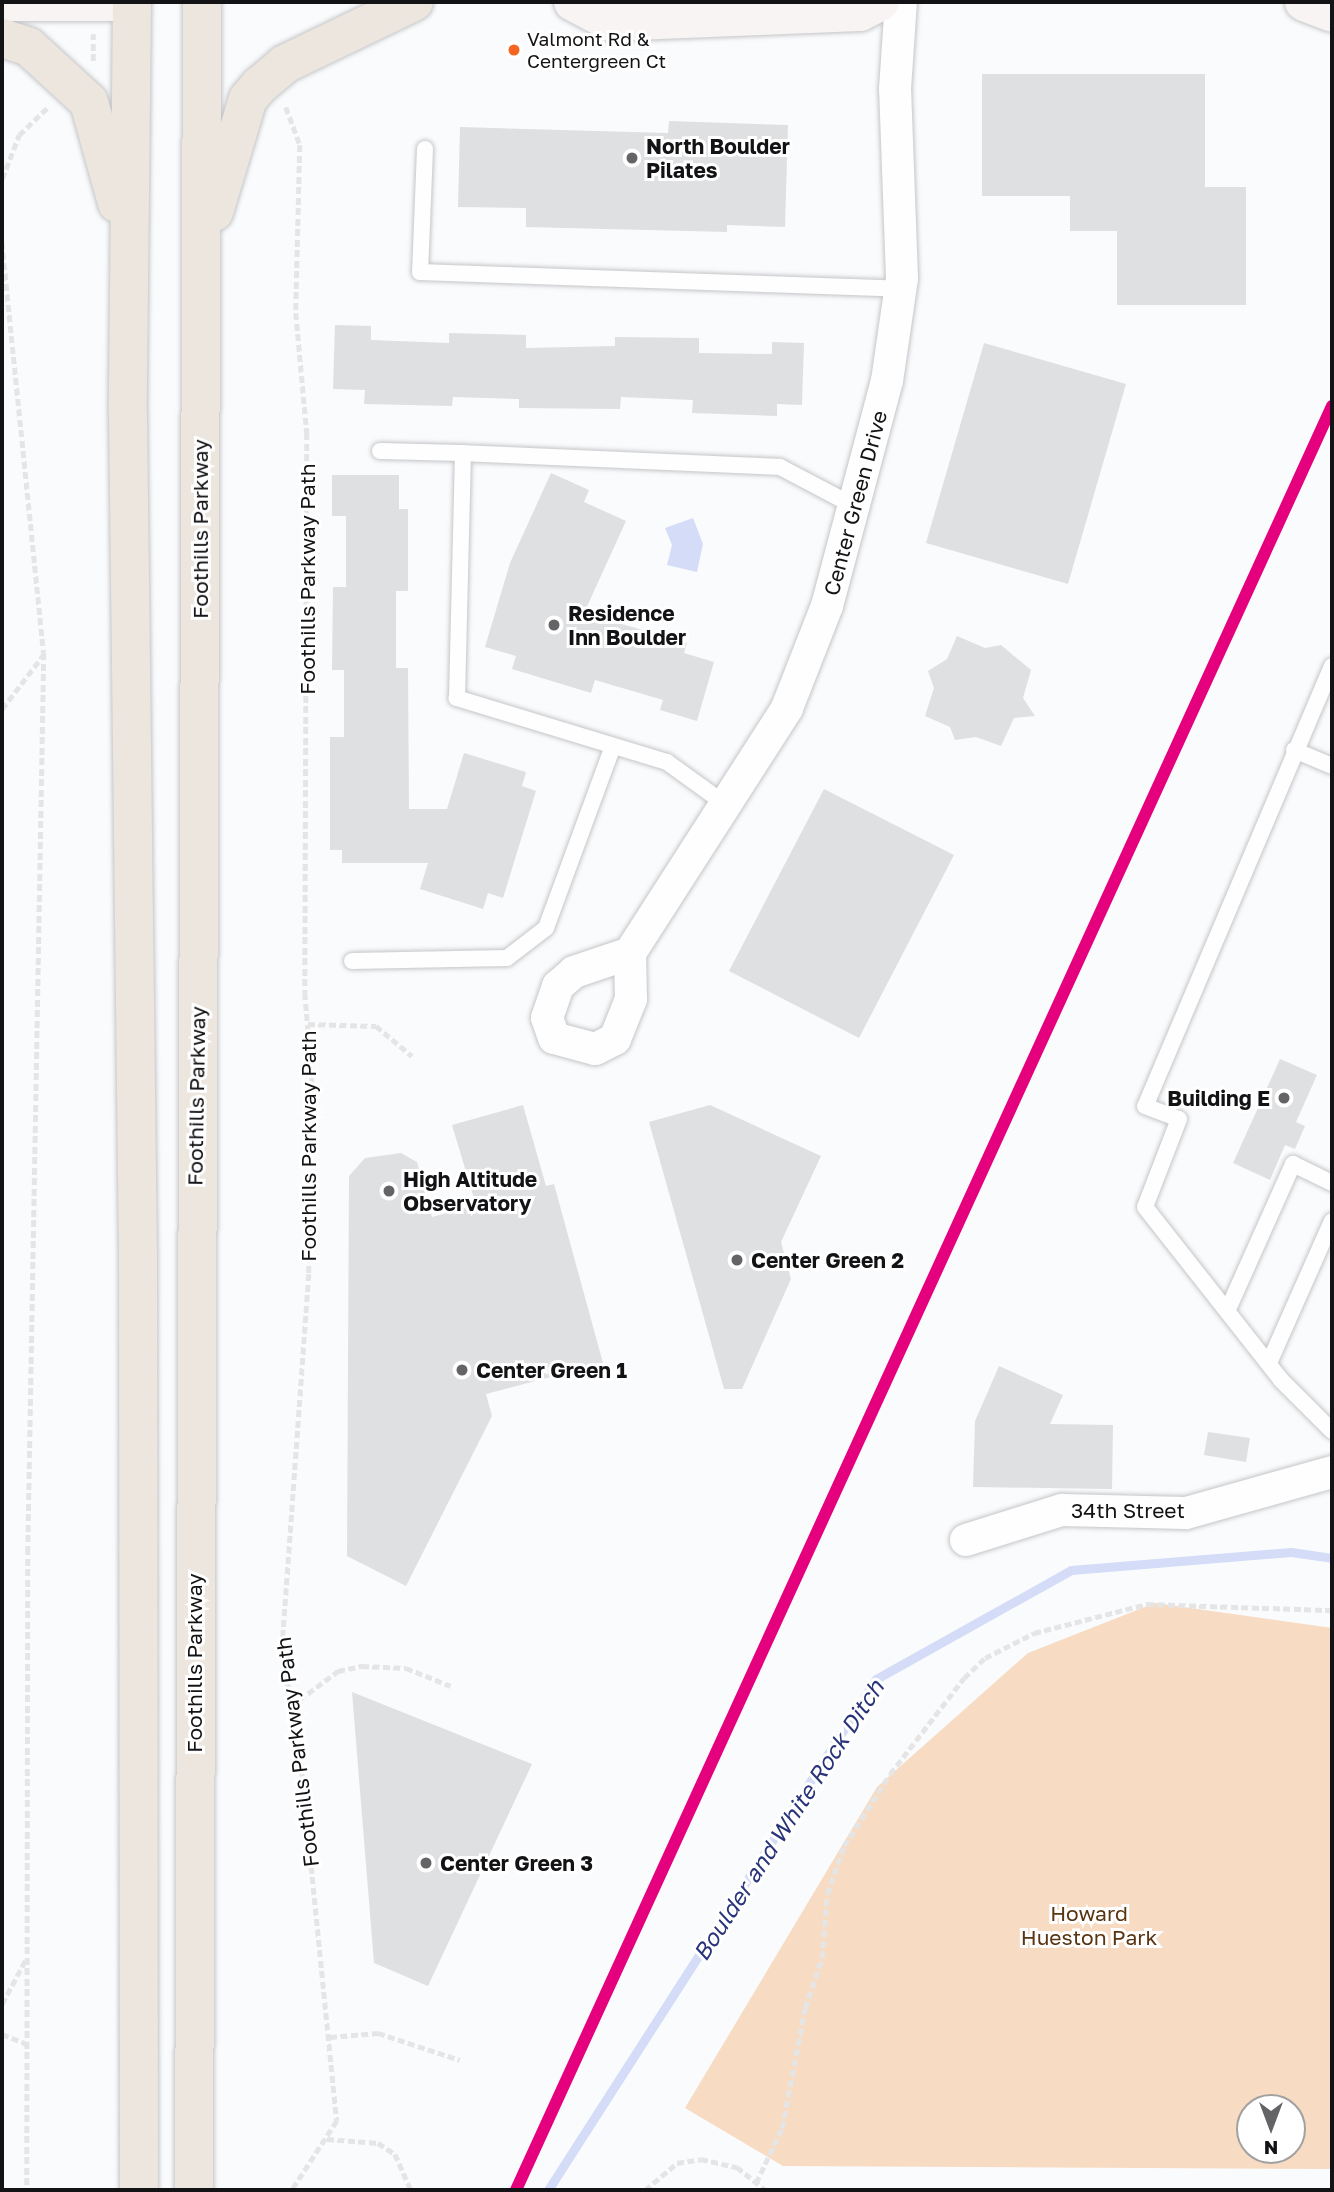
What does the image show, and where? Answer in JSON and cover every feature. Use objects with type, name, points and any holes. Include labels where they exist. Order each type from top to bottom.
[{"type":"highway","points":[[130,2],[139,2190]]},
{"type":"highway","name":"Foothills Parkway","points":[[194,2190],[202,2]]},
{"type":"highway","points":[[203,248],[248,99],[285,64],[415,2]]},
{"type":"highway","points":[[2,38],[29,47],[89,103],[129,249]]},
{"type":"main road","points":[[2,2],[130,2]]},
{"type":"main road","points":[[573,2],[610,12],[860,12],[880,2]]},
{"type":"main road","points":[[1304,2],[1332,13]]},
{"type":"street","name":"Center Green Drive","points":[[629,953],[728,806],[788,708],[827,606],[887,381],[901,289],[895,89],[901,2]]},
{"type":"street","name":"34th Street","points":[[966,1540],[1062,1510],[1186,1513],[1332,1472]]},
{"type":"lane","points":[[425,149],[420,272],[901,289]]},
{"type":"lane","points":[[380,451],[780,467],[854,506]]},
{"type":"lane","points":[[463,453],[457,698],[667,762],[728,806]]},
{"type":"lane","points":[[1332,666],[1145,1105],[1179,1119],[1145,1207],[1228,1307],[1269,1363],[1332,1431]]},
{"type":"lane","points":[[352,961],[507,958],[547,928],[613,746]]},
{"type":"lane","points":[[1294,750],[1332,766]]},
{"type":"lane","points":[[1228,1307],[1293,1164],[1332,1183]]},
{"type":"lane","points":[[1269,1363],[1332,1221]]},
{"type":"path","name":"Foothills Parkway Path","points":[[275,98],[292,117],[300,145],[296,313],[307,433],[309,1274],[282,1649],[330,2037],[337,2121],[292,2190]]},
{"type":"path","points":[[2,179],[19,135],[55,102]]},
{"type":"path","points":[[2,242],[44,653],[27,1956],[27,2190]]},
{"type":"path","points":[[2,709],[44,653]]},
{"type":"path","points":[[309,1024],[376,1026],[412,1056]]},
{"type":"path","points":[[756,2183],[782,2128],[805,2008],[822,1958],[827,1894],[840,1857],[890,1774],[964,1678],[985,1658],[1034,1633],[1138,1606],[1191,1602],[1332,1610]]},
{"type":"path","points":[[291,1706],[338,1671],[362,1666],[406,1668],[451,1686]]},
{"type":"path","points":[[2,2004],[27,1956]]},
{"type":"path","points":[[330,2037],[379,2033],[460,2060]]},
{"type":"path","points":[[2,2034],[27,2045]]},
{"type":"path","points":[[326,2139],[378,2143],[395,2154],[411,2190]]},
{"type":"path","points":[[645,2190],[677,2163],[701,2159],[737,2167],[765,2190]]},
{"type":"green space","name":"Howard Hueston Park","points":[[1155,1603],[1332,1628],[1332,2169],[783,2166],[685,2108],[877,1787],[1028,1653]]},
{"type":"water","points":[[693,518],[703,544],[697,572],[667,565],[672,545],[665,528]]},
{"type":"building","points":[[982,74],[1205,74],[1205,187],[1246,187],[1246,305],[1117,305],[1117,231],[1070,231],[1070,196],[982,196]]},
{"type":"building","points":[[669,121],[788,125],[785,227],[727,225],[727,232],[526,227],[526,208],[458,207],[460,127],[668,133]]},
{"type":"building","points":[[335,325],[371,326],[371,340],[449,343],[449,333],[526,335],[526,348],[615,346],[615,337],[699,338],[699,353],[772,354],[772,342],[804,343],[802,405],[777,404],[777,416],[692,413],[693,400],[621,397],[620,409],[519,408],[519,399],[453,397],[452,406],[364,404],[365,390],[333,389]]},
{"type":"building","points":[[984,343],[1126,384],[1068,584],[926,543]]},
{"type":"building","points":[[551,473],[589,490],[584,502],[626,521],[584,613],[687,643],[684,653],[714,662],[697,721],[660,710],[663,700],[595,680],[591,693],[512,669],[516,656],[485,647],[510,563]]},
{"type":"building","points":[[332,475],[399,475],[399,509],[408,509],[408,591],[396,591],[396,668],[408,668],[409,809],[447,809],[464,753],[526,772],[522,786],[536,791],[503,898],[488,893],[483,909],[420,889],[428,863],[342,863],[342,850],[330,850],[330,737],[344,737],[344,670],[332,670],[333,587],[346,587],[346,516],[332,516]]},
{"type":"building","points":[[957,636],[985,648],[1001,645],[1031,670],[1023,698],[1035,716],[1014,718],[1001,746],[976,737],[955,740],[950,727],[925,716],[934,688],[928,671],[947,659]]},
{"type":"building","points":[[824,789],[954,855],[859,1038],[729,971]]},
{"type":"building","name":"Building E","points":[[1280,1059],[1317,1075],[1296,1122],[1305,1126],[1295,1149],[1285,1145],[1270,1180],[1233,1163]]},
{"type":"building","name":"Center Green 1","points":[[523,1105],[546,1186],[554,1184],[603,1363],[486,1394],[492,1416],[406,1586],[347,1556],[349,1176],[365,1158],[401,1153],[417,1162],[432,1217],[476,1205],[452,1125]]},
{"type":"building","name":"Center Green 2","points":[[710,1105],[821,1156],[781,1242],[791,1279],[742,1389],[724,1389],[649,1122]]},
{"type":"building","points":[[999,1366],[1063,1395],[1050,1424],[1113,1425],[1112,1489],[973,1487],[975,1421]]},
{"type":"building","points":[[1208,1432],[1250,1438],[1246,1462],[1204,1455]]},
{"type":"building","name":"Center Green 3","points":[[352,1692],[532,1764],[428,1986],[374,1963]]},
{"type":"waterway","name":"Boulder and White Rock Ditch","points":[[548,2190],[876,1679],[1071,1570],[1291,1552],[1332,1558]]},
{"type":"transit line","points":[[516,2190],[1332,406]]},
{"type":"place","name":"Valmont Rd & Centergreen Ct","points":[[514,50]]},
{"type":"place","name":"North Boulder Pilates","points":[[632,158]]},
{"type":"place","name":"Residence Inn Boulder","points":[[554,625]]},
{"type":"place","name":"Building E","points":[[1284,1098]]},
{"type":"place","name":"High Altitude Observatory","points":[[389,1191]]},
{"type":"place","name":"Center Green 2","points":[[737,1260]]},
{"type":"place","name":"Center Green 1","points":[[462,1370]]},
{"type":"place","name":"Center Green 3","points":[[426,1863]]}]
